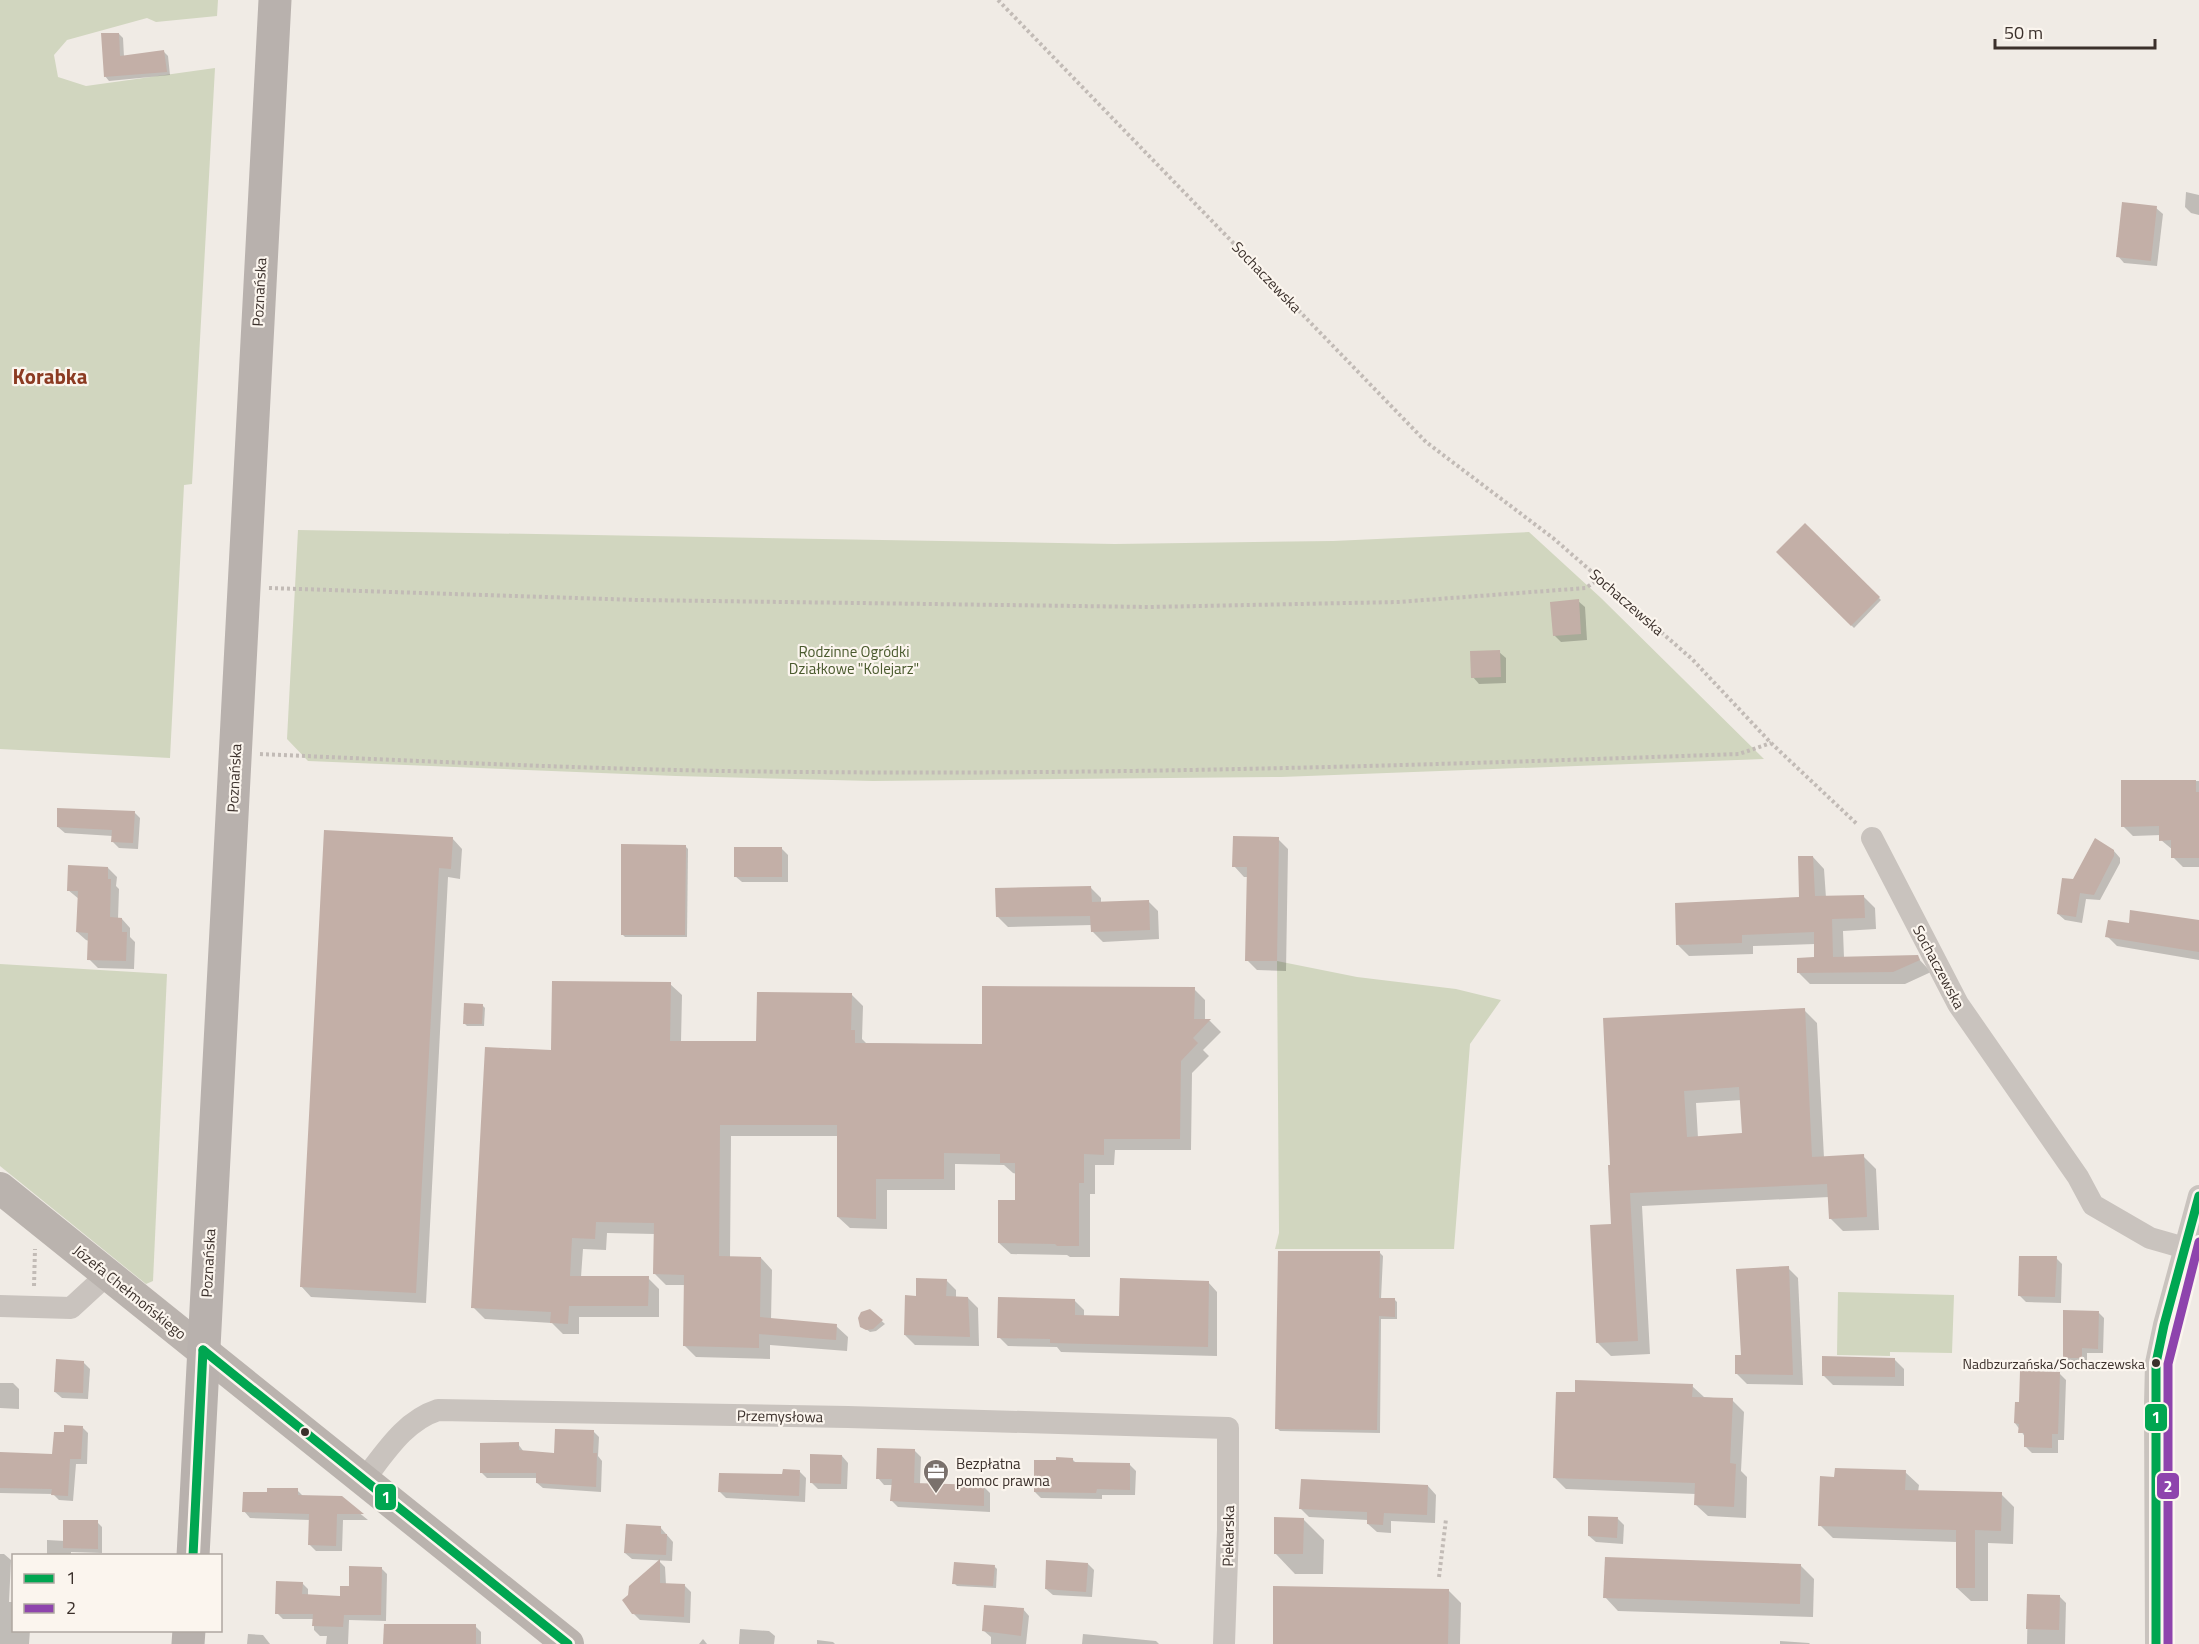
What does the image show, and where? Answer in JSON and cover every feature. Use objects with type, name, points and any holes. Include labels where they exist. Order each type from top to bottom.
[{"type":"main road","name":"Poznańska","points":[[193,1554],[275,0]]},
{"type":"street","name":"Sochaczewska","points":[[1872,838],[1958,1004],[2078,1178],[2093,1205],[2150,1238],[2185,1248]]},
{"type":"street","name":"Józefa Chełmońskiego","points":[[0,1188],[568,1644]]},
{"type":"street","points":[[2156,1644],[2155,1376],[2164,1325],[2199,1196]]},
{"type":"street","points":[[0,1306],[71,1308],[108,1274]]},
{"type":"street","name":"Przemysłowa","points":[[363,1480],[409,1425],[423,1415],[438,1410],[837,1417],[1228,1428]]},
{"type":"street","name":"Piekarska","points":[[1224,1644],[1228,1530],[1228,1428]]},
{"type":"path","name":"Sochaczewska","points":[[998,0],[1426,442],[1553,538],[1692,659],[1771,743],[1872,838]]},
{"type":"path","points":[[264,588],[638,600],[1150,607],[1398,602],[1586,588],[1600,578]]},
{"type":"path","points":[[256,753],[670,770],[812,772],[1195,770],[1739,754],[1771,743]]},
{"type":"path","points":[[33,1241],[35,1248],[33,1307]]},
{"type":"path","points":[[1440,1576],[1446,1519]]},
{"type":"green space","points":[[0,0],[218,0],[217,16],[156,22],[147,18],[67,40],[54,55],[58,77],[86,86],[215,68],[192,484],[184,485],[170,758],[0,749]]},
{"type":"green space","name":"Rodzinne Ogródki Działkowe \"Kolejarz\"","points":[[298,530],[1115,544],[1333,541],[1529,532],[1601,598],[1764,759],[1281,777],[873,781],[676,776],[308,761],[287,739]]},
{"type":"green space","points":[[1277,961],[1357,977],[1456,989],[1501,1000],[1470,1044],[1454,1249],[1275,1249],[1279,1233]]},
{"type":"green space","points":[[0,964],[167,974],[153,1281],[146,1284],[0,1166]]},
{"type":"green space","points":[[1838,1292],[1954,1295],[1952,1353],[1890,1352],[1890,1356],[1837,1355]]},
{"type":"building","points":[[101,33],[119,33],[120,56],[164,50],[167,72],[104,77]]},
{"type":"building","points":[[2122,202],[2157,206],[2151,261],[2116,257]]},
{"type":"building","points":[[1805,523],[1880,597],[1851,626],[1776,552]]},
{"type":"building","points":[[1579,599],[1581,634],[1553,636],[1550,602]]},
{"type":"building","points":[[1500,650],[1501,677],[1471,678],[1470,651]]},
{"type":"building","points":[[2121,780],[2196,780],[2196,792],[2199,792],[2199,858],[2171,858],[2171,840],[2159,841],[2159,826],[2121,827]]},
{"type":"building","points":[[57,808],[135,811],[133,843],[111,842],[112,830],[57,827]]},
{"type":"building","points":[[324,830],[453,837],[451,869],[439,868],[416,1293],[300,1287]]},
{"type":"building","points":[[1233,836],[1279,837],[1277,961],[1245,961],[1247,867],[1232,867]]},
{"type":"building","points":[[2095,838],[2114,850],[2114,856],[2094,895],[2080,893],[2076,917],[2057,914],[2062,878],[2073,879]]},
{"type":"building","points":[[621,844],[686,845],[685,935],[621,935]]},
{"type":"building","points":[[734,847],[782,847],[782,877],[734,877]]},
{"type":"building","points":[[1798,856],[1813,856],[1815,896],[1864,895],[1865,918],[1832,919],[1833,957],[1918,955],[1920,960],[1893,972],[1797,973],[1797,958],[1814,957],[1814,932],[1742,935],[1742,943],[1676,945],[1675,903],[1799,897]]},
{"type":"building","points":[[68,865],[108,867],[108,879],[111,879],[110,917],[122,918],[122,932],[127,932],[126,961],[87,960],[88,933],[76,932],[78,891],[67,891]]},
{"type":"building","points":[[1091,886],[1092,902],[1149,900],[1150,930],[1091,932],[1090,916],[996,917],[995,888]]},
{"type":"building","points":[[2130,910],[2199,920],[2199,952],[2105,937],[2108,920],[2129,923]]},
{"type":"building","points":[[552,981],[671,982],[670,1041],[756,1041],[757,992],[852,993],[851,1030],[855,1030],[855,1043],[982,1044],[982,986],[1195,987],[1194,1019],[1211,1019],[1193,1038],[1198,1043],[1181,1061],[1180,1139],[1104,1139],[1104,1155],[1084,1154],[1084,1183],[1079,1183],[1079,1246],[998,1243],[998,1200],[1015,1200],[1015,1163],[1000,1163],[1000,1154],[944,1153],[944,1179],[876,1179],[876,1219],[837,1217],[837,1125],[720,1125],[719,1256],[761,1257],[760,1317],[837,1324],[836,1340],[759,1334],[759,1348],[683,1346],[684,1275],[653,1274],[654,1223],[596,1222],[595,1239],[572,1238],[570,1276],[649,1276],[648,1306],[569,1306],[568,1324],[550,1323],[551,1312],[471,1308],[485,1047],[551,1050]]},
{"type":"building","points":[[464,1003],[483,1004],[482,1024],[463,1024]]},
{"type":"building","points":[[1805,1008],[1812,1157],[1864,1154],[1867,1217],[1829,1219],[1827,1184],[1630,1193],[1638,1341],[1596,1343],[1590,1225],[1611,1224],[1603,1018]],"holes":[[[1739,1087],[1742,1133],[1687,1137],[1684,1091]]]},
{"type":"building","points":[[1278,1251],[1380,1251],[1379,1298],[1395,1298],[1395,1317],[1379,1316],[1377,1430],[1275,1429]]},
{"type":"building","points":[[2019,1256],[2057,1256],[2055,1297],[2018,1296]]},
{"type":"building","points":[[1789,1266],[1793,1375],[1735,1374],[1735,1355],[1741,1355],[1736,1269]]},
{"type":"building","points":[[916,1278],[947,1279],[946,1296],[968,1297],[970,1337],[904,1335],[905,1295],[916,1296]]},
{"type":"building","points":[[1120,1278],[1209,1281],[1208,1347],[1050,1343],[1050,1339],[997,1338],[998,1297],[1075,1299],[1075,1315],[1119,1316]]},
{"type":"building","points":[[870,1309],[883,1320],[873,1329],[866,1330],[860,1327],[858,1318],[861,1312]]},
{"type":"building","points":[[2063,1310],[2099,1311],[2098,1349],[2082,1348],[2082,1358],[2063,1358]]},
{"type":"building","points":[[1822,1356],[1895,1358],[1895,1377],[1822,1376]]},
{"type":"building","points":[[56,1359],[84,1361],[83,1393],[54,1392]]},
{"type":"building","points":[[2020,1371],[2060,1372],[2058,1434],[2052,1434],[2052,1448],[2024,1447],[2024,1433],[2018,1433],[2019,1424],[2014,1423],[2015,1402],[2019,1402]]},
{"type":"building","points":[[1575,1380],[1693,1384],[1692,1397],[1733,1398],[1730,1463],[1736,1464],[1734,1507],[1694,1505],[1695,1483],[1553,1478],[1556,1392],[1575,1392]]},
{"type":"building","points":[[64,1425],[83,1426],[81,1459],[70,1459],[68,1496],[51,1495],[52,1489],[0,1488],[0,1452],[52,1454],[54,1432],[64,1432]]},
{"type":"building","points":[[555,1429],[594,1430],[593,1453],[597,1453],[596,1487],[536,1483],[536,1473],[480,1473],[480,1443],[519,1442],[519,1450],[554,1453]]},
{"type":"building","points":[[877,1448],[915,1449],[914,1483],[984,1485],[984,1506],[890,1501],[892,1479],[876,1479]]},
{"type":"building","points":[[810,1454],[842,1455],[841,1484],[810,1483]]},
{"type":"building","points":[[1056,1457],[1073,1458],[1073,1462],[1130,1463],[1130,1490],[1097,1489],[1096,1493],[1034,1492],[1034,1460],[1056,1460]]},
{"type":"building","points":[[1835,1468],[1906,1470],[1905,1490],[2002,1492],[2001,1531],[1975,1530],[1975,1588],[1956,1588],[1956,1530],[1818,1526],[1820,1476],[1834,1477]]},
{"type":"building","points":[[783,1469],[800,1470],[799,1496],[718,1492],[719,1473],[782,1474]]},
{"type":"building","points":[[1301,1479],[1428,1485],[1427,1515],[1384,1513],[1383,1525],[1367,1524],[1367,1512],[1299,1509]]},
{"type":"building","points":[[267,1488],[298,1488],[298,1495],[342,1496],[364,1514],[337,1514],[336,1546],[308,1545],[309,1514],[242,1512],[243,1492],[267,1492]]},
{"type":"building","points":[[1588,1516],[1618,1517],[1617,1538],[1588,1536]]},
{"type":"building","points":[[1274,1517],[1304,1518],[1303,1554],[1274,1554]]},
{"type":"building","points":[[63,1520],[98,1520],[98,1549],[63,1548]]},
{"type":"building","points":[[626,1524],[661,1526],[661,1534],[667,1534],[666,1555],[624,1553]]},
{"type":"building","points":[[1605,1557],[1801,1564],[1800,1604],[1603,1598]]},
{"type":"building","points":[[660,1559],[660,1583],[685,1584],[684,1617],[632,1614],[622,1600],[628,1595],[629,1586]]},
{"type":"building","points":[[1046,1560],[1088,1563],[1086,1592],[1045,1589]]},
{"type":"building","points":[[954,1562],[995,1565],[993,1586],[952,1584]]},
{"type":"building","points":[[349,1566],[382,1567],[381,1615],[344,1615],[343,1627],[312,1626],[313,1614],[275,1614],[276,1581],[303,1582],[302,1594],[340,1596],[340,1586],[349,1586]]},
{"type":"building","points":[[1273,1586],[1449,1589],[1448,1644],[1273,1644]]},
{"type":"building","points":[[2027,1594],[2060,1595],[2059,1630],[2026,1629]]},
{"type":"building","points":[[984,1605],[1024,1608],[1021,1636],[982,1631]]},
{"type":"building","points":[[384,1624],[476,1624],[476,1644],[383,1644]]},
{"type":"transit line","name":"1","points":[[2156,1644],[2156,1363],[2199,1196]]},
{"type":"transit line","name":"2","points":[[2168,1644],[2168,1364],[2199,1242]]},
{"type":"transit line","name":"1","points":[[203,1350],[568,1644]]},
{"type":"transit line","name":"1","points":[[193,1554],[203,1350]]},
{"type":"place","name":"Nadbzurzańska/Sochaczewska","points":[[2156,1363]]},
{"type":"place","name":"Bezpłatna pomoc prawna","points":[[936,1495]]},
{"type":"district","name":"Korabka","points":[[50,376]]}]
